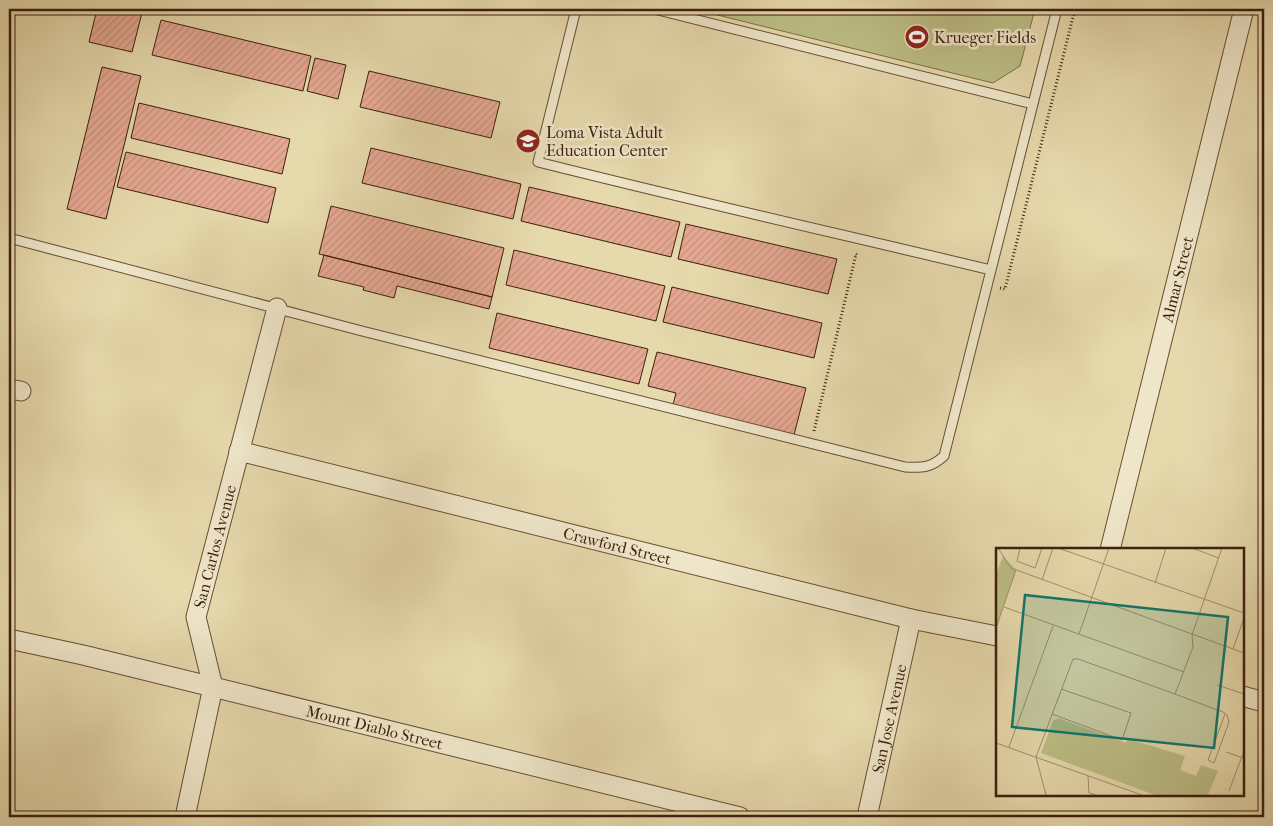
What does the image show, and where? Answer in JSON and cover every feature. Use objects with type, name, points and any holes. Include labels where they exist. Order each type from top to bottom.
[{"type":"street","name":"Almar Street","points":[[1110,548],[1244,9]]},
{"type":"street","name":"San Carlos Avenue","points":[[185,817],[213,687],[196,617],[276,308]]},
{"type":"street","name":"Crawford Street","points":[[239,452],[911,619],[996,636]]},
{"type":"street","name":"San Jose Avenue","points":[[867,817],[911,619]]},
{"type":"street","name":"Mount Diablo Street","points":[[9,639],[83,655],[740,817]]},
{"type":"street","points":[[1243,696],[1264,702]]},
{"type":"lane","points":[[576,9],[538,162],[991,270]]},
{"type":"lane","points":[[654,9],[1033,104]]},
{"type":"lane","points":[[9,238],[276,308],[905,467],[921,468],[937,463],[944,456],[1057,9]]},
{"type":"path","points":[[987,285],[1005,289],[1075,9]]},
{"type":"path","points":[[814,434],[856,254],[863,256]]},
{"type":"green space","name":"Krueger Fields","points":[[693,9],[1035,9],[1020,66],[993,83]]},
{"type":"building","points":[[97,9],[143,9],[132,52],[89,42]]},
{"type":"building","points":[[161,20],[311,56],[303,91],[152,55]]},
{"type":"building","points":[[315,58],[346,65],[338,99],[307,91]]},
{"type":"building","points":[[102,67],[141,76],[106,219],[67,209]]},
{"type":"building","points":[[369,71],[500,102],[491,138],[360,107]]},
{"type":"building","points":[[139,103],[290,139],[282,174],[131,138]]},
{"type":"building","points":[[371,148],[521,184],[513,219],[362,183]]},
{"type":"building","points":[[126,152],[276,188],[268,223],[117,187]]},
{"type":"building","points":[[529,187],[680,222],[671,257],[521,221]]},
{"type":"building","points":[[331,206],[504,248],[492,297],[319,254]]},
{"type":"building","points":[[686,224],[837,259],[828,294],[678,259]]},
{"type":"building","points":[[514,250],[665,286],[656,321],[506,285]]},
{"type":"building","points":[[324,255],[492,297],[489,309],[397,286],[394,298],[363,290],[364,287],[318,276]]},
{"type":"building","points":[[672,287],[822,323],[814,358],[663,322]]},
{"type":"building","points":[[497,313],[648,349],[639,384],[489,348]]},
{"type":"building","points":[[657,352],[806,388],[794,435],[673,405],[676,393],[648,386]]},
{"type":"place","name":"Krueger Fields","points":[[917,37]]},
{"type":"place","name":"Loma Vista Adult Education Center","points":[[528,141]]}]
